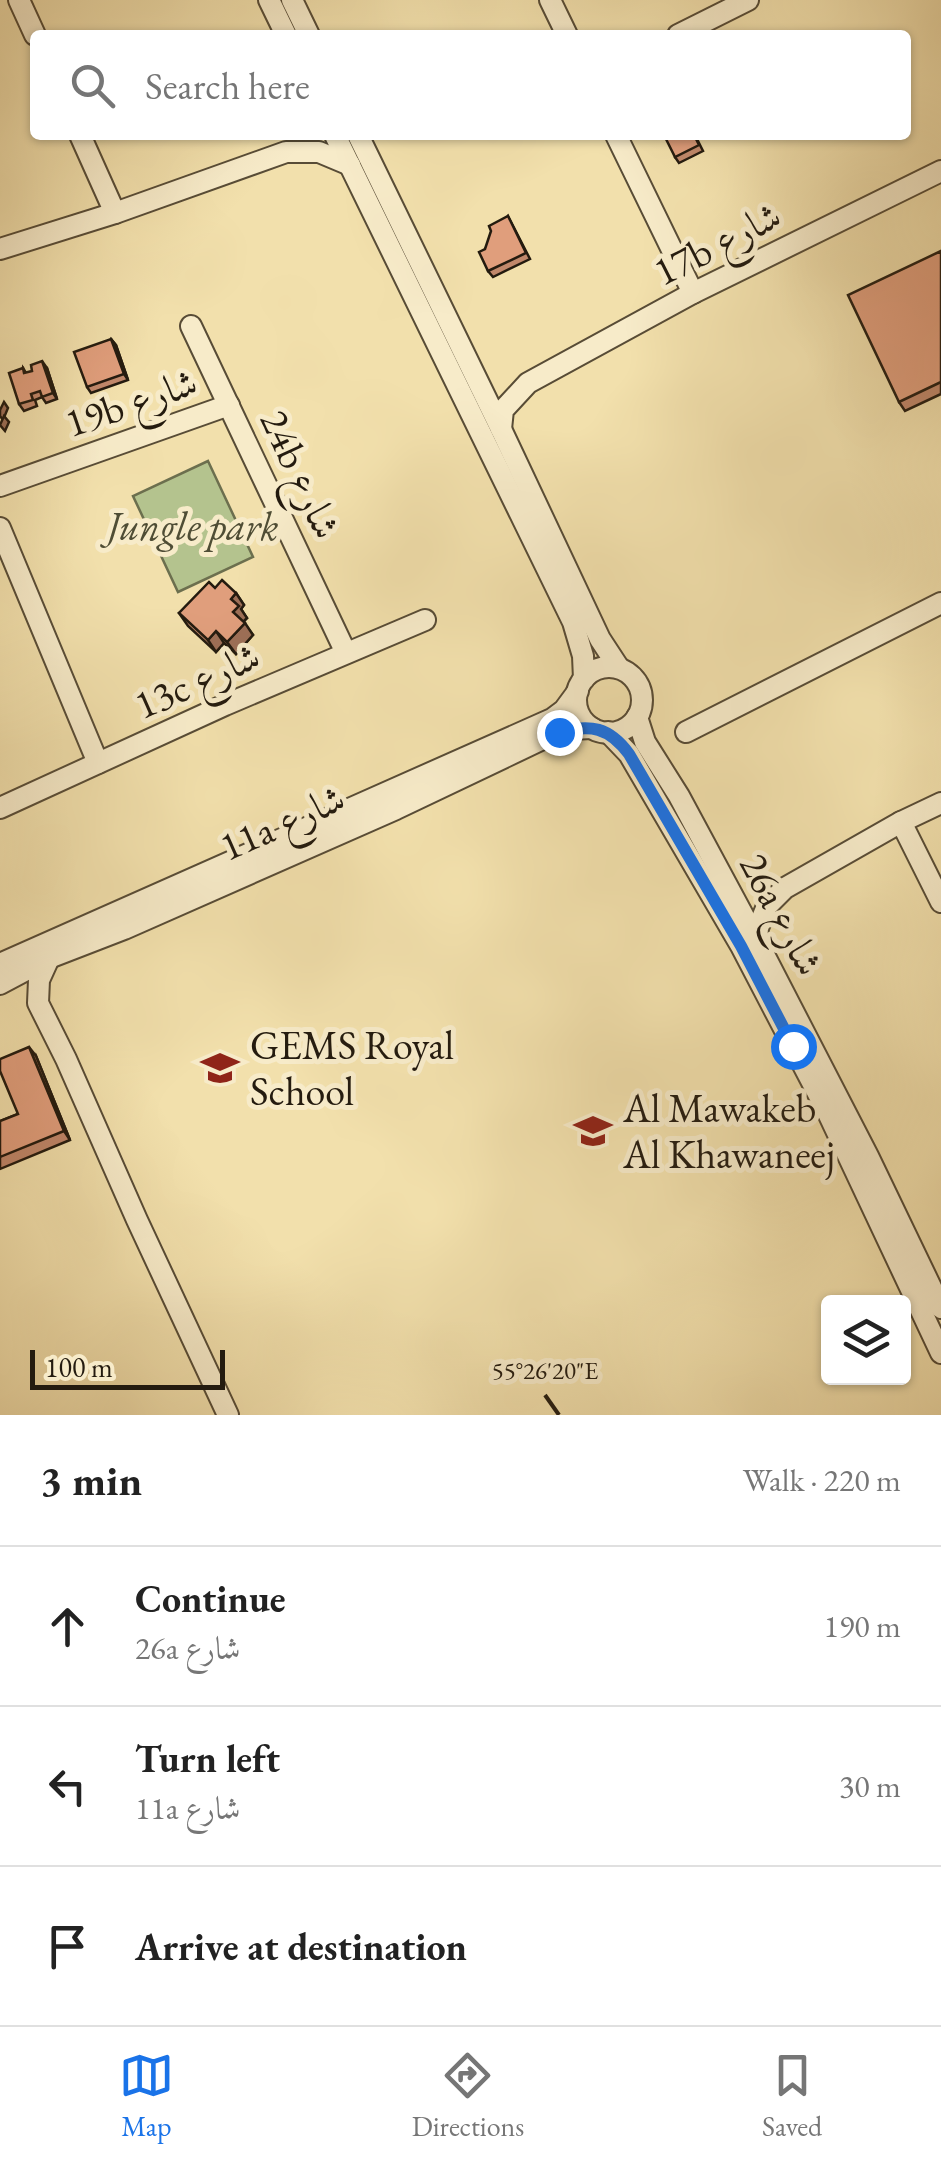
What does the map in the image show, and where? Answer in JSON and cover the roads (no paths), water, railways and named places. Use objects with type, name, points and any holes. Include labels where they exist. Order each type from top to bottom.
[{"type":"street","points":[[0,3],[9,0]]},
{"type":"street","points":[[19,0],[33,30]]},
{"type":"street","points":[[270,0],[284,30]]},
{"type":"street","points":[[292,0],[307,30]]},
{"type":"street","points":[[550,0],[565,30]]},
{"type":"street","points":[[688,30],[748,0]]},
{"type":"street","points":[[82,140],[115,213]]},
{"type":"street","points":[[286,152],[297,140]]},
{"type":"street","points":[[338,140],[573,622],[582,644],[577,708],[586,722],[600,730],[624,728],[637,717],[642,701],[638,684],[620,668],[600,639],[360,140]]},
{"type":"street","points":[[618,140],[693,293]]},
{"type":"street","points":[[0,250],[286,152],[320,152],[350,165]]},
{"type":"street","name":"17b شارع","points":[[501,429],[503,410],[528,383],[693,293],[941,171]]},
{"type":"street","name":"24b شارع","points":[[190,326],[346,652]]},
{"type":"street","points":[[473,372],[496,383],[528,383]]},
{"type":"street","name":"19b شارع","points":[[0,486],[230,405]]},
{"type":"street","points":[[0,528],[98,763]]},
{"type":"street","points":[[686,732],[941,602]]},
{"type":"street","name":"13c شارع","points":[[0,808],[425,620]]},
{"type":"street","points":[[580,685],[589,674],[604,667],[620,668]]},
{"type":"street","name":"11a شارع","points":[[0,964],[552,719],[564,710],[580,685]]},
{"type":"street","name":"26a شارع","points":[[637,717],[645,742],[730,888],[933,1278],[941,1308]]},
{"type":"street","name":"11a شارع","points":[[0,986],[49,958],[261,870],[549,736],[570,729],[600,730]]},
{"type":"street","name":"26a شارع","points":[[600,730],[629,754],[741,946],[844,1143],[941,1353]]},
{"type":"street","points":[[0,950],[162,882],[390,777],[414,768],[453,762]]},
{"type":"street","points":[[757,941],[768,906],[785,888],[941,803]]},
{"type":"street","points":[[901,822],[941,902]]},
{"type":"street","points":[[730,888],[763,892],[785,888]]},
{"type":"street","points":[[49,958],[39,980],[38,1003],[228,1415]]},
{"type":"street","points":[[0,986],[20,991],[38,1003]]},
{"type":"place","name":"GEMS Royal School","points":[[220,1068]]},
{"type":"place","name":"Al Mawakeb Al Khawaneej","points":[[593,1131]]},
{"type":"park label","name":"Jungle park","points":[[193,526]]}]
